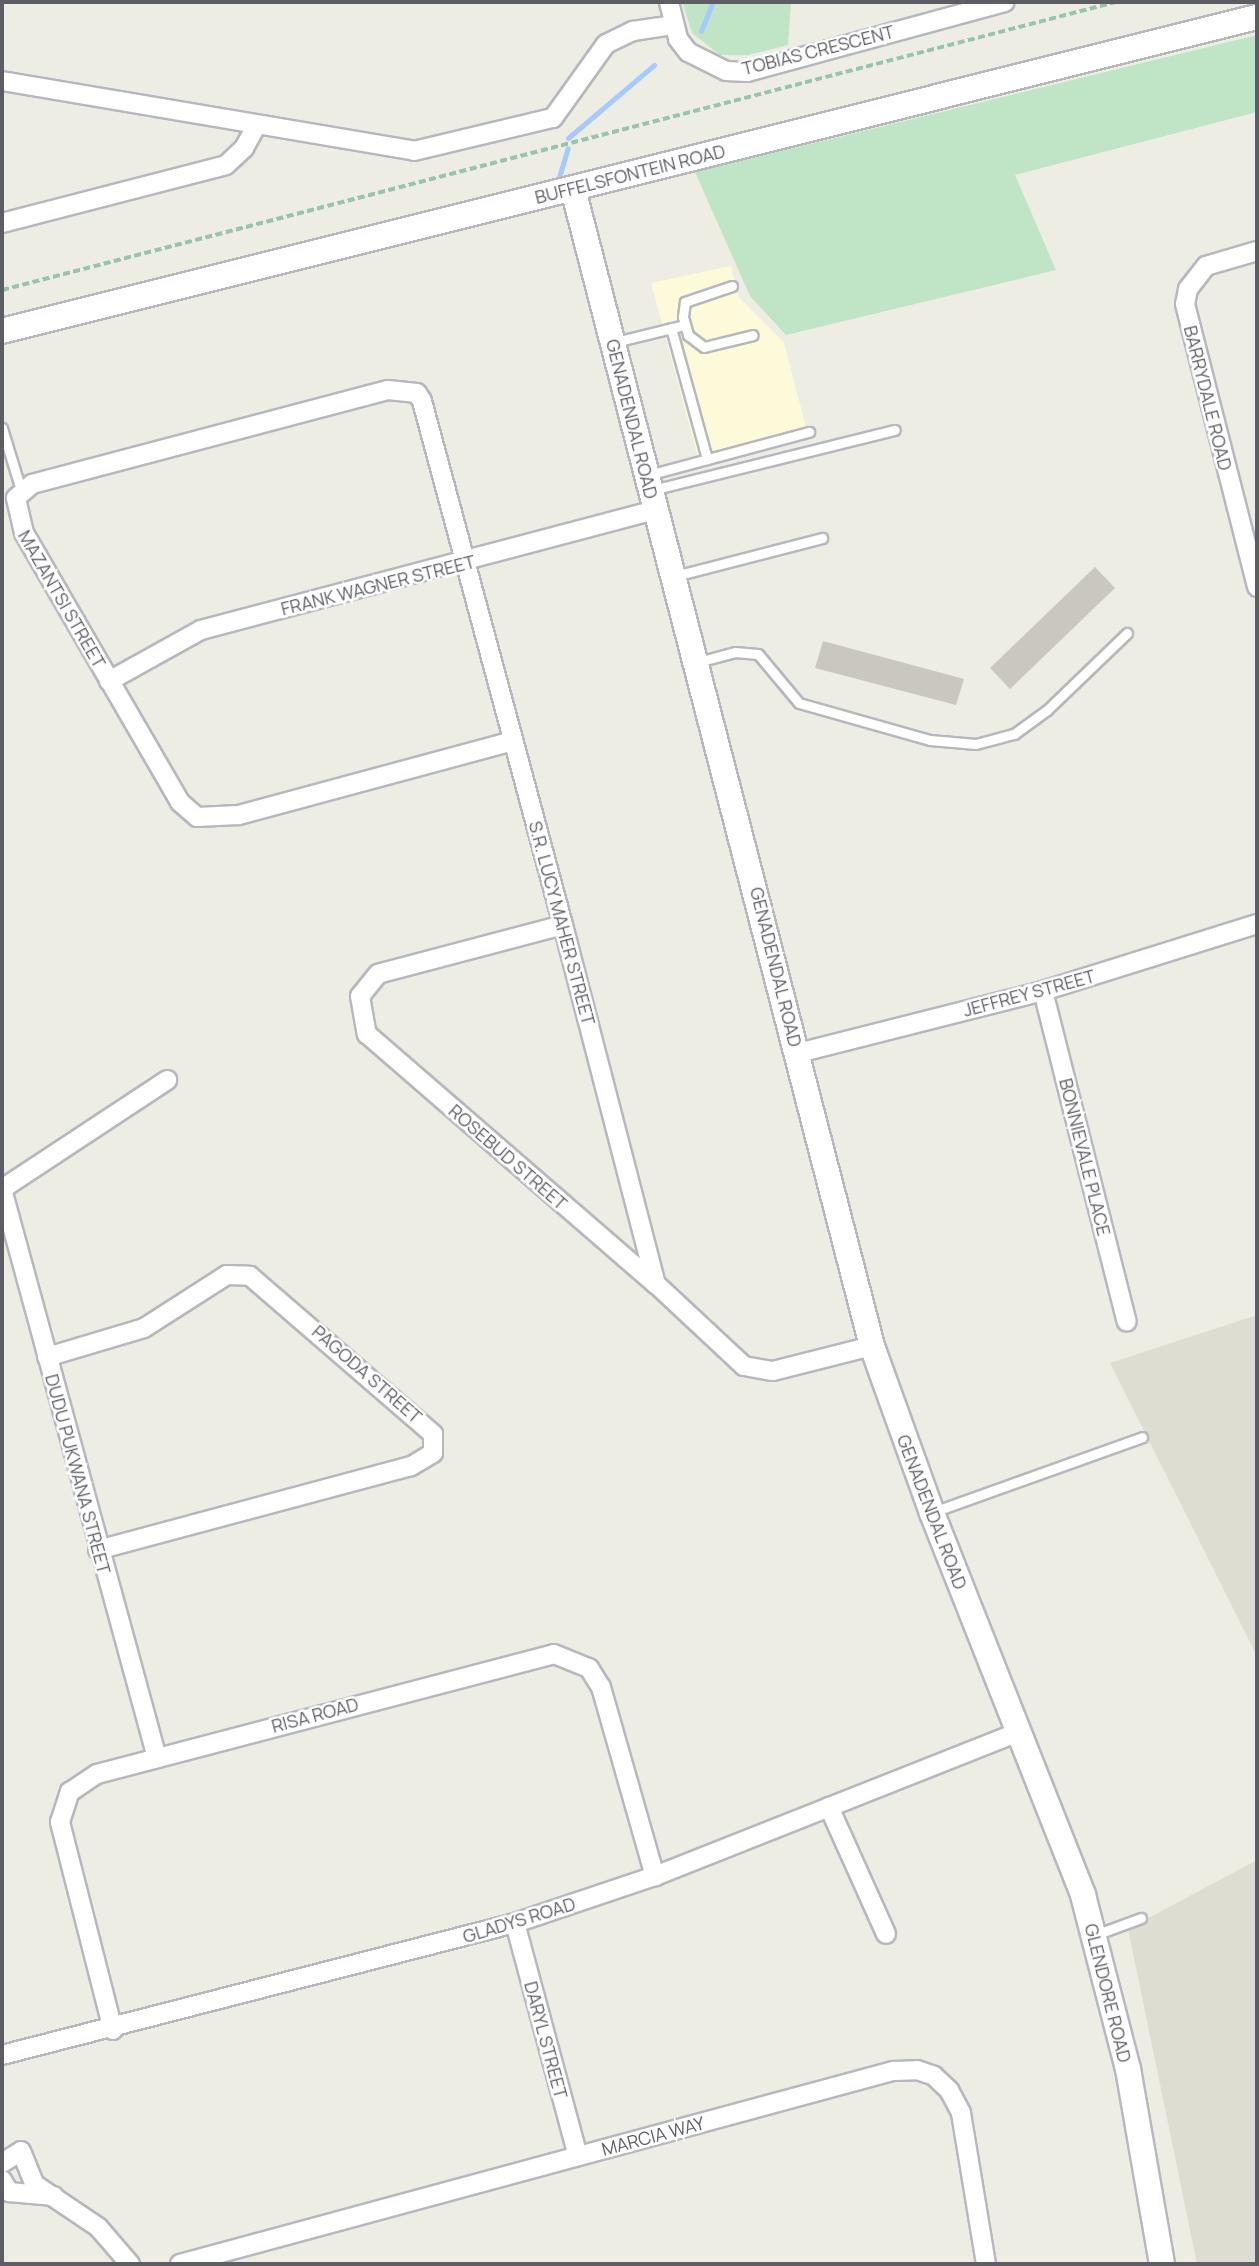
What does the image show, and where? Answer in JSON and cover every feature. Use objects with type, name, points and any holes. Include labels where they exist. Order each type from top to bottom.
[{"type":"street","name":"TOBIAS CRESCENT","points":[[668,2],[673,25],[688,52],[706,65],[747,72],[1005,2]]},
{"type":"street","name":"BUFFELSFONTEIN ROAD","points":[[2,331],[1257,17]]},
{"type":"street","points":[[2,81],[414,151],[515,130],[553,118],[592,59],[617,36],[673,25]]},
{"type":"street","points":[[2,223],[226,165],[244,148],[256,126]]},
{"type":"street","name":"GENADENDAL ROAD","points":[[573,189],[872,1346],[932,1513],[1019,1732]]},
{"type":"street","name":"BARRYDALE ROAD","points":[[1257,251],[1206,266],[1188,289],[1185,304],[1257,587]]},
{"type":"street","points":[[22,490],[401,388],[417,394],[422,401],[466,563]]},
{"type":"street","name":"MAZANTSI STREET","points":[[22,490],[15,507],[24,533],[180,803],[197,817],[208,819],[513,741]]},
{"type":"street","name":"FRANK WAGNER STREET","points":[[109,681],[201,630],[466,563],[651,492]]},
{"type":"street","name":"S.R. LUCY MAHER STREET","points":[[466,563],[656,1284]]},
{"type":"street","name":"JEFFREY STREET","points":[[798,1053],[1043,991],[1257,924]]},
{"type":"street","name":"ROSEBUD STREET","points":[[563,925],[390,968],[367,983],[360,996],[362,1022],[379,1047],[656,1284],[726,1353],[759,1371],[872,1346]]},
{"type":"street","name":"BONNIEVALE PLACE","points":[[1043,991],[1127,1322]]},
{"type":"street","points":[[2,1189],[167,1080]]},
{"type":"street","name":"DUDU PUKWANA STREET","points":[[2,1189],[98,1550],[157,1758]]},
{"type":"street","name":"PAGODA STREET","points":[[47,1357],[144,1328],[227,1275],[250,1276],[433,1434],[433,1453],[411,1466],[98,1550]]},
{"type":"street","name":"RISA ROAD","points":[[113,2029],[64,1846],[62,1806],[70,1793],[97,1774],[531,1657],[554,1654],[575,1658],[589,1668],[601,1687],[655,1876]]},
{"type":"street","name":"GLADYS ROAD","points":[[2,2055],[113,2029],[515,1923],[655,1876],[1019,1732]]},
{"type":"street","name":"GLENDORE ROAD","points":[[1019,1732],[1095,1935],[1128,2069],[1162,2264]]},
{"type":"street","points":[[829,1807],[886,1934]]},
{"type":"street","name":"DARYL STREET","points":[[515,1923],[578,2156]]},
{"type":"street","name":"MARCIA WAY","points":[[180,2264],[893,2071],[917,2070],[934,2077],[949,2090],[961,2113],[986,2264]]},
{"type":"street","points":[[2,2163],[8,2155],[21,2151],[34,2184],[98,2227],[130,2264]]},
{"type":"street","points":[[2,2180],[9,2192],[54,2196]]},
{"type":"lane","points":[[732,286],[691,296],[683,310],[684,325],[695,343],[704,347],[753,335]]},
{"type":"lane","points":[[612,343],[684,325]]},
{"type":"lane","points":[[671,328],[707,459]]},
{"type":"lane","points":[[2,428],[22,490]]},
{"type":"lane","points":[[651,492],[895,430]]},
{"type":"lane","points":[[651,492],[707,459],[809,432]]},
{"type":"lane","points":[[673,576],[822,538]]},
{"type":"lane","points":[[697,662],[735,652],[758,654],[799,703],[930,740],[975,744],[1014,734],[1047,710],[1127,634]]},
{"type":"lane","points":[[932,1513],[1142,1437]]},
{"type":"lane","points":[[1095,1935],[1142,1918]]},
{"type":"path","points":[[2,290],[1116,2]]},
{"type":"shaded area","points":[[731,266],[738,296],[784,343],[807,431],[698,457],[651,283]]},
{"type":"shaded area","points":[[1257,1315],[1257,1656],[1110,1363]]},
{"type":"shaded area","points":[[1257,1860],[1257,2264],[1197,2264],[1128,1929]]},
{"type":"green space","points":[[682,2],[791,2],[788,45],[748,55],[720,55],[692,33]]},
{"type":"green space","points":[[1257,35],[1257,112],[1015,175],[1056,270],[786,335],[750,296],[695,172]]},
{"type":"building","points":[[1095,567],[1115,588],[1010,689],[990,668]]},
{"type":"building","points":[[823,641],[964,679],[956,705],[815,668]]},
{"type":"waterway","points":[[701,31],[713,2]]},
{"type":"waterway","points":[[568,138],[654,65]]},
{"type":"waterway","points":[[559,177],[568,148]]}]
